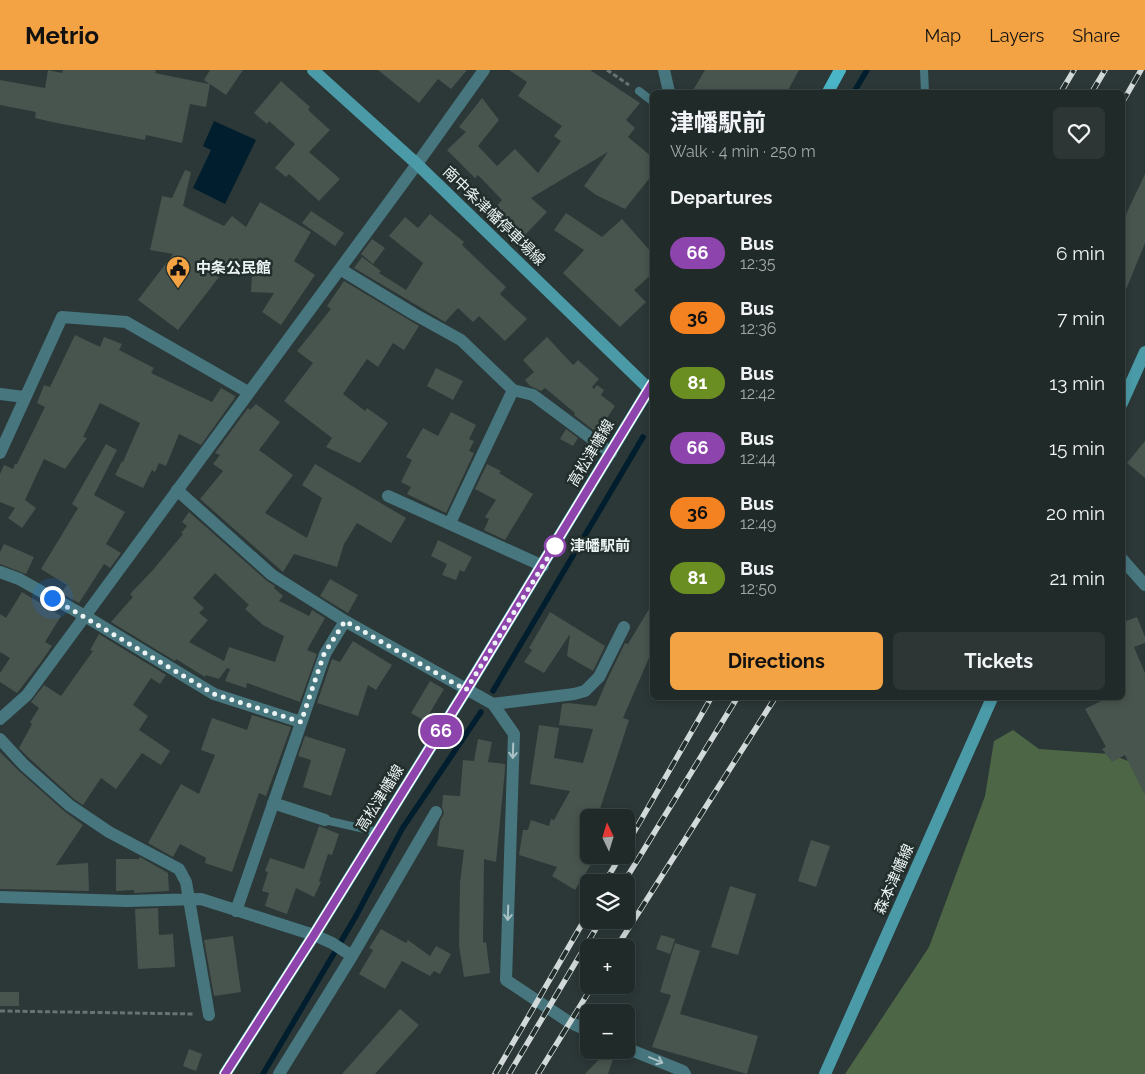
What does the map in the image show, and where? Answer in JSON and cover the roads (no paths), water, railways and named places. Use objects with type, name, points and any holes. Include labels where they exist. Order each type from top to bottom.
[{"type":"main road","name":"南中条津幡停車場線","points":[[313,70],[417,164],[650,387]]},
{"type":"main road","points":[[829,90],[840,70]]},
{"type":"main road","points":[[1125,396],[1145,352]]},
{"type":"main road","name":"高松津幡線","points":[[225,1074],[378,832],[650,390]]},
{"type":"main road","name":"森本津幡線","points":[[825,1074],[991,700]]},
{"type":"street","points":[[0,719],[27,695],[484,70]]},
{"type":"street","points":[[664,70],[669,90]]},
{"type":"street","points":[[340,269],[460,340],[513,390],[533,395],[611,453]]},
{"type":"street","points":[[0,452],[62,317],[126,322],[248,392]]},
{"type":"street","points":[[450,524],[513,390]]},
{"type":"street","points":[[0,394],[24,397]]},
{"type":"street","points":[[177,490],[272,575],[345,621],[493,704],[514,734],[506,980],[569,1022],[580,1027]]},
{"type":"street","points":[[388,496],[543,566]]},
{"type":"street","points":[[1125,563],[1145,586]]},
{"type":"street","points":[[0,572],[19,579],[84,616],[214,694],[301,722]]},
{"type":"street","points":[[236,911],[324,654],[345,621]]},
{"type":"street","points":[[493,704],[585,691],[599,678],[624,627]]},
{"type":"street","points":[[0,739],[24,765],[69,805],[109,832],[179,869],[186,882],[209,1015]]},
{"type":"street","points":[[273,804],[325,820]]},
{"type":"street","points":[[279,1074],[348,953],[436,812]]},
{"type":"street","points":[[0,898],[127,901],[201,899],[314,935],[348,953]]},
{"type":"street","points":[[635,1052],[683,1071],[685,1074]]},
{"type":"lane","points":[[924,70],[925,90]]},
{"type":"lane","points":[[639,91],[650,99]]},
{"type":"lane","points":[[325,820],[378,832]]},
{"type":"water","points":[[214,121],[256,140],[225,204],[193,188],[211,150],[203,146]]},
{"type":"waterway","points":[[855,90],[867,70]]},
{"type":"waterway","points":[[493,691],[643,437]]},
{"type":"waterway","points":[[263,1074],[356,916],[402,829],[481,712]]},
{"type":"railway","points":[[1062,90],[1074,70]]},
{"type":"railway","points":[[1093,90],[1105,70]]},
{"type":"railway","points":[[1125,98],[1141,70]]},
{"type":"railway","points":[[635,830],[710,700]]},
{"type":"railway","points":[[629,874],[736,700]]},
{"type":"railway","points":[[622,939],[774,700]]},
{"type":"railway","points":[[610,874],[616,864]]},
{"type":"railway","points":[[495,1074],[580,928]]},
{"type":"railway","points":[[509,1074],[596,929]]},
{"type":"railway","points":[[538,1074],[587,994]]},
{"type":"place","name":"中条公民館","points":[[178,289]]},
{"type":"place","name":"津幡駅前","points":[[555,546]]}]
